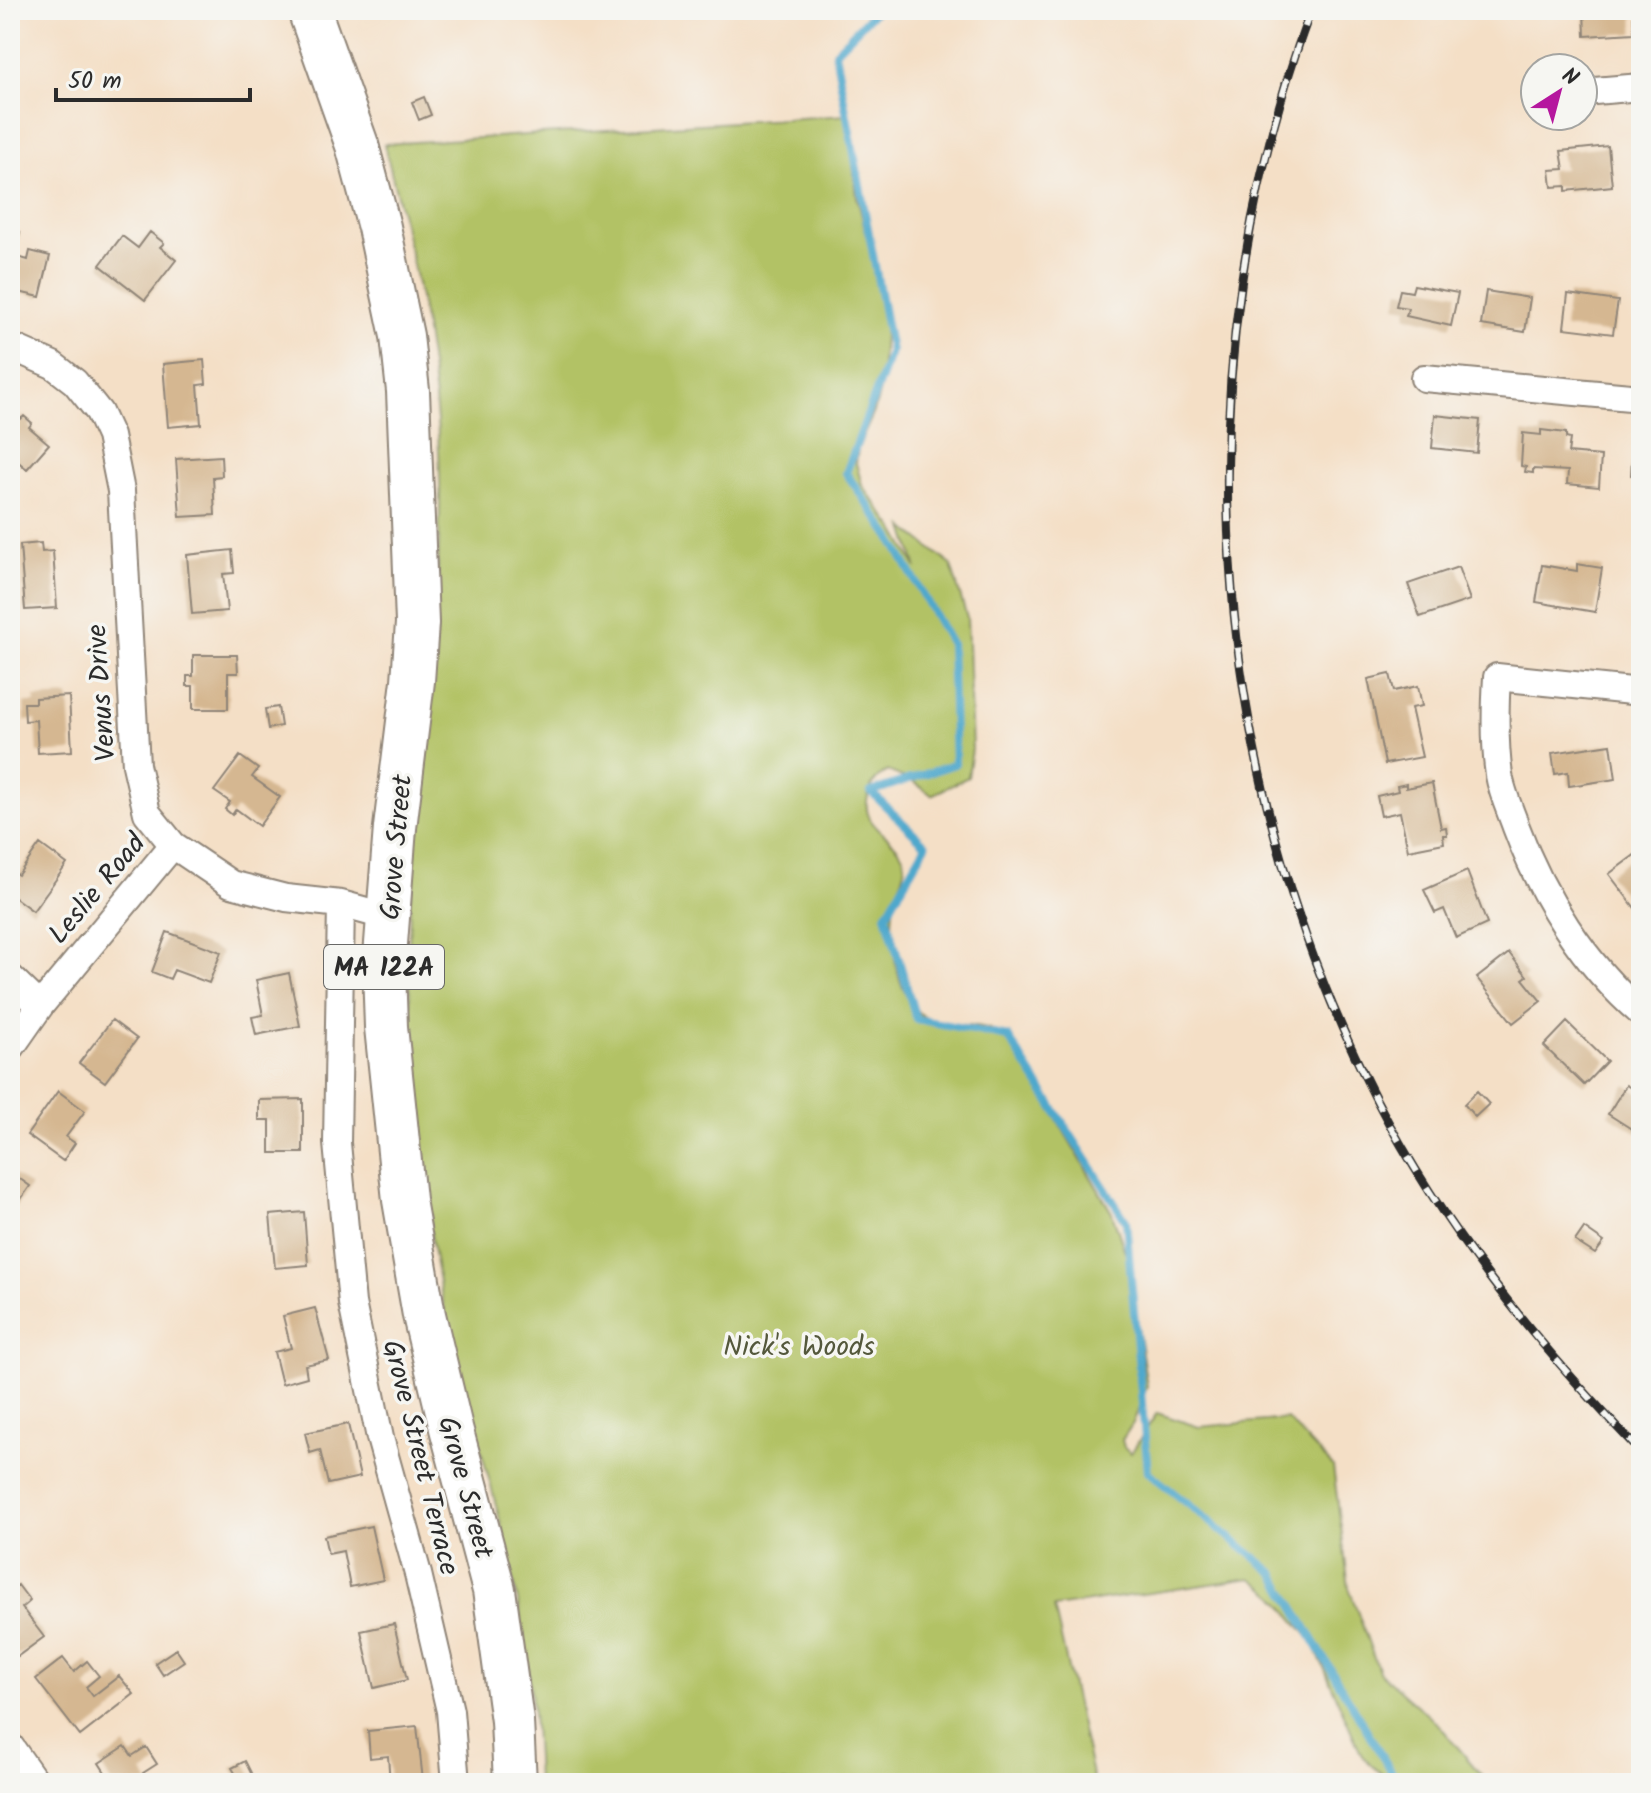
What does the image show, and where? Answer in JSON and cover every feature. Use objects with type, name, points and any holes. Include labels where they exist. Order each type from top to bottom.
[{"type":"main road","name":"Grove Street","points":[[309,10],[357,145],[383,241],[402,336],[408,391],[417,623],[398,796],[384,969],[386,1027],[404,1200],[424,1315],[494,1590],[512,1721],[515,1783]]},
{"type":"street","points":[[1599,91],[1641,87]]},
{"type":"street","name":"Venus Drive","points":[[10,346],[53,365],[75,382],[99,412],[110,436],[121,491],[136,765],[147,813],[173,845],[231,884],[286,898],[341,904],[388,917]]},
{"type":"street","points":[[1424,378],[1641,398]]},
{"type":"street","points":[[1641,692],[1497,677],[1494,732],[1499,777],[1527,858],[1553,907],[1590,960],[1641,1013]]},
{"type":"street","name":"Leslie Road","points":[[10,1049],[40,1006],[173,845]]},
{"type":"street","name":"Grove Street Terrace","points":[[341,904],[337,1143],[352,1303],[380,1438],[418,1574],[450,1711],[456,1783]]},
{"type":"street","points":[[10,977],[40,1006]]},
{"type":"street","points":[[10,1746],[36,1783]]},
{"type":"green space","name":"Nick's Woods","points":[[847,115],[857,197],[881,291],[885,320],[880,390],[858,448],[856,463],[862,485],[896,531],[917,568],[904,527],[951,565],[967,618],[972,749],[968,777],[932,795],[912,781],[888,771],[878,777],[869,793],[869,816],[902,854],[905,864],[895,899],[892,926],[902,986],[908,999],[924,1017],[942,1023],[990,1029],[1015,1048],[1112,1213],[1128,1261],[1147,1387],[1133,1423],[1122,1440],[1124,1447],[1131,1453],[1157,1413],[1199,1427],[1287,1419],[1333,1467],[1349,1588],[1379,1672],[1440,1726],[1488,1783],[1392,1783],[1362,1756],[1313,1642],[1274,1595],[1251,1578],[1054,1607],[1094,1783],[537,1783],[530,1679],[518,1602],[498,1513],[448,1326],[428,1215],[418,1132],[410,1013],[410,892],[434,624],[440,480],[434,394],[422,310],[384,144]]},
{"type":"building","points":[[1584,10],[1633,10],[1634,33],[1585,36]]},
{"type":"building","points":[[424,97],[431,115],[419,120],[412,102]]},
{"type":"building","points":[[1608,146],[1612,186],[1566,191],[1566,186],[1552,187],[1550,170],[1564,169],[1561,151]]},
{"type":"building","points":[[10,230],[20,232],[14,256],[28,260],[30,251],[50,256],[40,297],[10,290]]},
{"type":"building","points":[[150,232],[164,243],[160,247],[176,260],[145,300],[100,265],[122,236],[138,248]]},
{"type":"building","points":[[1414,285],[1458,293],[1451,326],[1406,316],[1408,308],[1396,306],[1400,290],[1412,292]]},
{"type":"building","points":[[1486,291],[1530,298],[1525,332],[1481,325]]},
{"type":"building","points":[[1568,294],[1618,301],[1613,334],[1564,328]]},
{"type":"building","points":[[204,360],[206,384],[198,385],[201,424],[168,427],[163,364]]},
{"type":"building","points":[[10,410],[21,419],[24,416],[32,423],[29,427],[49,444],[27,469],[10,455]]},
{"type":"building","points":[[1435,415],[1480,420],[1477,453],[1432,448]]},
{"type":"building","points":[[1541,430],[1566,433],[1566,438],[1570,439],[1568,453],[1601,456],[1599,487],[1567,484],[1568,471],[1533,469],[1533,473],[1525,472],[1526,467],[1521,466],[1523,433],[1541,435]]},
{"type":"building","points":[[1633,442],[1641,443],[1641,476],[1631,475]]},
{"type":"building","points":[[221,456],[222,476],[213,477],[215,515],[180,517],[176,459]]},
{"type":"building","points":[[41,543],[42,552],[53,551],[57,608],[25,610],[20,545]]},
{"type":"building","points":[[232,550],[234,573],[223,574],[227,611],[192,614],[187,555]]},
{"type":"building","points":[[1577,564],[1602,568],[1595,612],[1536,602],[1542,565],[1577,571]]},
{"type":"building","points":[[1458,567],[1470,600],[1420,617],[1408,584]]},
{"type":"building","points":[[1641,592],[1641,620],[1634,618]]},
{"type":"building","points":[[193,655],[237,655],[238,673],[228,673],[228,709],[193,709],[193,686],[187,686],[187,676],[193,676]]},
{"type":"building","points":[[1390,674],[1394,691],[1418,686],[1422,706],[1411,708],[1422,757],[1385,764],[1368,679]]},
{"type":"building","points":[[69,696],[72,751],[38,753],[36,720],[25,721],[24,703],[35,703],[35,698]]},
{"type":"building","points":[[278,707],[281,726],[268,729],[265,709]]},
{"type":"building","points":[[1611,744],[1616,779],[1569,786],[1568,772],[1555,774],[1552,753]]},
{"type":"building","points":[[240,756],[258,769],[252,777],[280,797],[259,826],[236,809],[232,815],[225,809],[230,802],[214,791]]},
{"type":"building","points":[[1432,783],[1441,828],[1446,827],[1447,835],[1443,835],[1444,843],[1408,850],[1400,812],[1381,816],[1377,796],[1398,791],[1397,786],[1406,784],[1406,788]]},
{"type":"building","points":[[40,844],[67,864],[33,911],[10,894],[10,870],[18,875]]},
{"type":"building","points":[[1636,854],[1641,861],[1641,916],[1609,874]]},
{"type":"building","points":[[1467,871],[1487,924],[1456,938],[1444,909],[1435,913],[1424,890]]},
{"type":"building","points":[[167,932],[221,952],[209,983],[174,970],[170,979],[152,972]]},
{"type":"building","points":[[1509,953],[1527,976],[1523,979],[1541,1001],[1513,1023],[1477,978]]},
{"type":"building","points":[[289,973],[300,1026],[256,1035],[252,1017],[263,1015],[256,980]]},
{"type":"building","points":[[112,1020],[137,1039],[105,1082],[79,1063]]},
{"type":"building","points":[[1567,1022],[1607,1061],[1584,1085],[1544,1046]]},
{"type":"building","points":[[1626,1085],[1641,1094],[1641,1135],[1608,1114]]},
{"type":"building","points":[[58,1091],[85,1111],[66,1137],[75,1143],[63,1161],[27,1135]]},
{"type":"building","points":[[1477,1091],[1489,1104],[1475,1117],[1464,1104]]},
{"type":"building","points":[[303,1099],[303,1153],[270,1153],[270,1120],[259,1120],[259,1100]]},
{"type":"building","points":[[10,1172],[30,1186],[10,1215]]},
{"type":"building","points":[[304,1212],[308,1265],[275,1268],[270,1215]]},
{"type":"building","points":[[1584,1228],[1604,1242],[1595,1254],[1575,1241]]},
{"type":"building","points":[[315,1308],[329,1360],[305,1365],[307,1377],[282,1384],[274,1352],[291,1348],[283,1316]]},
{"type":"building","points":[[348,1424],[360,1477],[328,1484],[320,1450],[310,1453],[305,1433]]},
{"type":"building","points":[[371,1526],[383,1580],[350,1587],[343,1551],[328,1554],[324,1536]]},
{"type":"building","points":[[18,1585],[30,1601],[22,1608],[44,1637],[18,1656],[10,1645],[10,1591]]},
{"type":"building","points":[[394,1624],[407,1680],[374,1688],[361,1631]]},
{"type":"building","points":[[176,1649],[184,1661],[163,1675],[155,1663]]},
{"type":"building","points":[[63,1658],[74,1672],[87,1661],[99,1676],[86,1687],[93,1696],[119,1676],[134,1694],[80,1736],[36,1679]]},
{"type":"building","points":[[417,1726],[423,1781],[390,1783],[388,1756],[370,1758],[368,1731]]},
{"type":"building","points":[[125,1746],[132,1756],[146,1747],[157,1764],[143,1773],[150,1783],[112,1783],[99,1763]]},
{"type":"building","points":[[245,1761],[254,1779],[241,1783],[232,1768]]},
{"type":"waterway","points":[[876,10],[835,52],[891,351],[846,473],[891,538],[951,644],[955,764],[871,792],[926,845],[886,915],[916,1019],[1008,1037],[1126,1221],[1148,1472],[1274,1573],[1398,1783]]},
{"type":"railway","points":[[1311,10],[1269,144],[1241,282],[1229,422],[1230,562],[1246,702],[1276,839],[1319,972],[1377,1101],[1404,1149],[1496,1286],[1566,1371],[1641,1452]]}]
